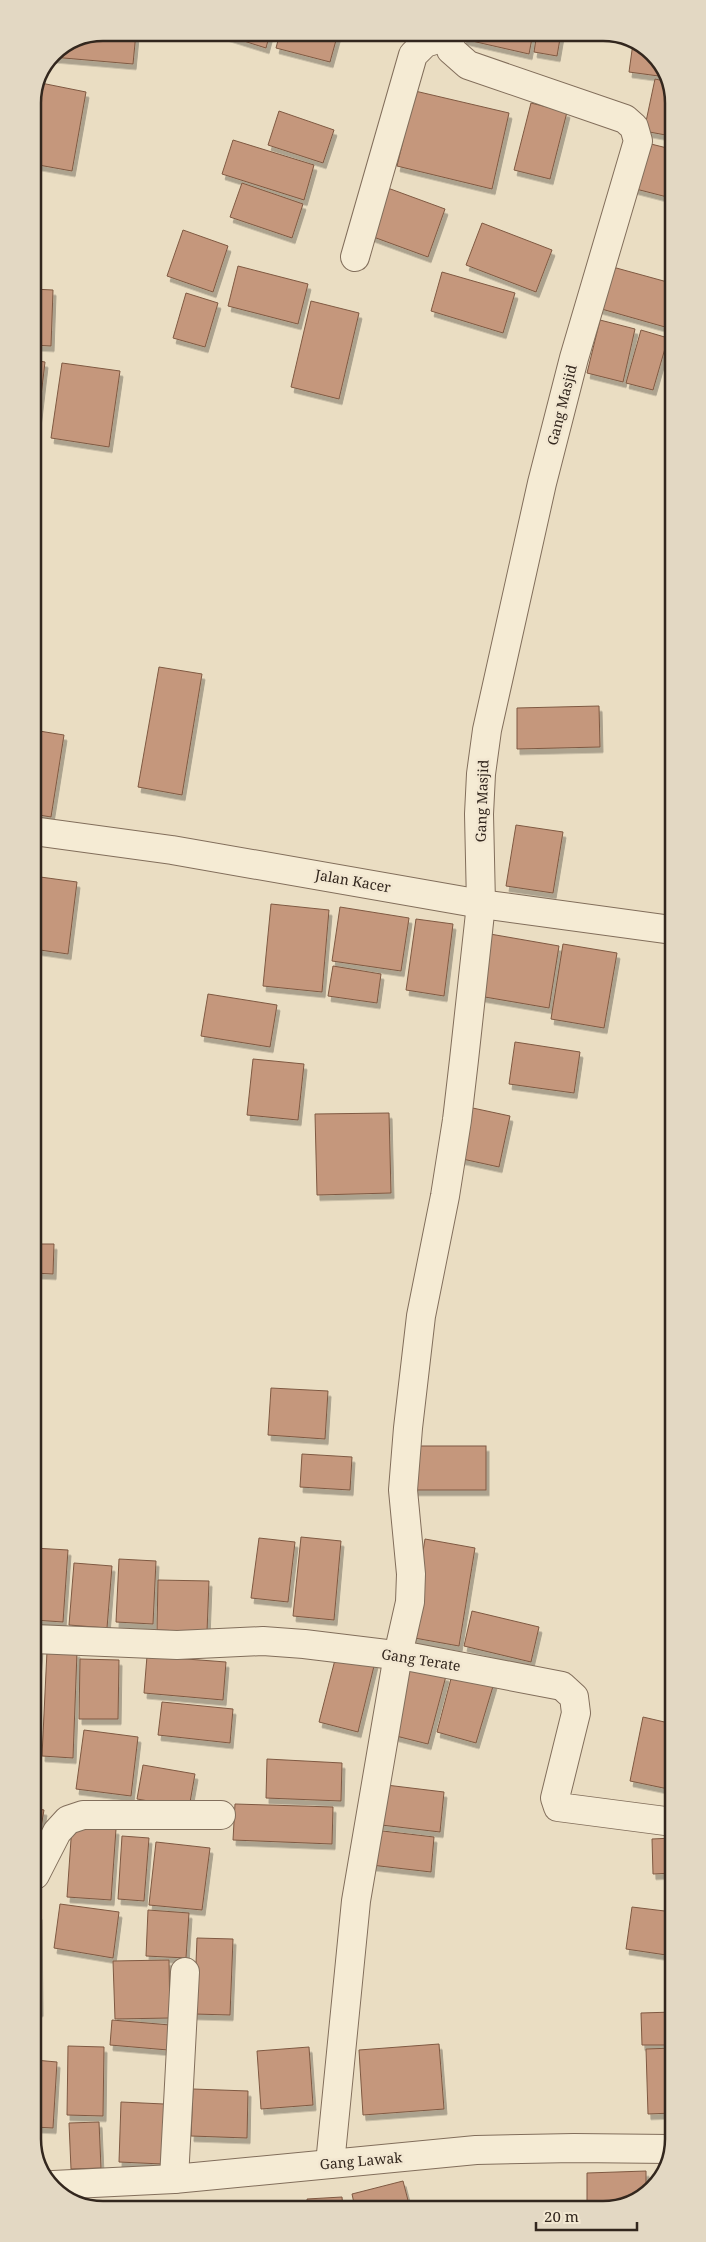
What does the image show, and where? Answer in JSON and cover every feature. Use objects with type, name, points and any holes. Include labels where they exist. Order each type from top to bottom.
[{"type":"street","points":[[355,257],[413,55],[425,43],[430,41]]},
{"type":"street","name":"Gang Masjid","points":[[330,2164],[356,1902],[398,1655],[410,1602],[411,1574],[403,1490],[408,1428],[421,1316],[458,1120],[481,904],[480,774],[487,730],[542,483],[574,358],[638,141],[634,127],[625,119],[468,64],[451,50],[449,41]]},
{"type":"street","name":"Jalan Kacer","points":[[41,832],[172,850],[481,904],[665,929]]},
{"type":"street","name":"Gang Terate","points":[[41,1639],[177,1645],[263,1641],[304,1644],[398,1655],[562,1686],[574,1697],[576,1713],[555,1798],[558,1807],[665,1821]]},
{"type":"street","points":[[41,1862],[57,1832],[68,1820],[83,1815],[222,1815]]},
{"type":"street","points":[[174,2179],[186,1972]]},
{"type":"street","name":"Gang Lawak","points":[[62,2185],[174,2179],[476,2150],[664,2149]]},
{"type":"building","points":[[135,41],[133,64],[62,58],[69,52],[91,42]]},
{"type":"building","points":[[244,41],[268,41],[266,48]]},
{"type":"building","points":[[278,41],[336,41],[330,62],[276,48]]},
{"type":"building","points":[[472,41],[531,41],[529,54]]},
{"type":"building","points":[[536,41],[560,41],[557,56],[534,52]]},
{"type":"building","points":[[632,49],[649,62],[658,76],[629,72]]},
{"type":"building","points":[[655,79],[660,80],[665,104],[665,135],[644,131]]},
{"type":"building","points":[[45,84],[86,92],[72,171],[41,165],[41,104]]},
{"type":"building","points":[[415,91],[509,113],[492,189],[397,166]]},
{"type":"building","points":[[531,103],[567,112],[550,179],[514,170]]},
{"type":"building","points":[[279,111],[334,130],[323,163],[268,145]]},
{"type":"building","points":[[233,140],[314,165],[304,200],[222,174]]},
{"type":"building","points":[[643,142],[665,148],[665,196],[632,188]]},
{"type":"building","points":[[242,183],[303,204],[292,238],[230,217]]},
{"type":"building","points":[[385,187],[445,209],[428,257],[368,235]]},
{"type":"building","points":[[482,223],[552,250],[536,292],[466,265]]},
{"type":"building","points":[[183,230],[228,246],[213,292],[167,276]]},
{"type":"building","points":[[238,266],[308,284],[298,324],[228,306]]},
{"type":"building","points":[[609,266],[665,281],[665,327],[598,308]]},
{"type":"building","points":[[442,272],[515,293],[503,333],[431,311]]},
{"type":"building","points":[[41,289],[53,290],[51,346],[41,345]]},
{"type":"building","points":[[186,293],[218,303],[205,347],[173,338]]},
{"type":"building","points":[[311,301],[359,313],[339,399],[291,387]]},
{"type":"building","points":[[600,320],[635,329],[623,382],[587,373]]},
{"type":"building","points":[[641,330],[665,337],[665,348],[653,390],[626,383]]},
{"type":"building","points":[[41,361],[45,362],[41,396]]},
{"type":"building","points":[[62,363],[120,371],[109,447],[51,438]]},
{"type":"building","points":[[159,667],[202,674],[182,795],[138,787]]},
{"type":"building","points":[[599,706],[600,747],[517,749],[517,708]]},
{"type":"building","points":[[41,731],[64,735],[51,817],[41,815]]},
{"type":"building","points":[[516,825],[563,832],[553,893],[506,886]]},
{"type":"building","points":[[41,877],[77,882],[68,954],[41,950]]},
{"type":"building","points":[[271,904],[329,910],[322,992],[263,986]]},
{"type":"building","points":[[340,907],[409,918],[401,971],[332,961]]},
{"type":"building","points":[[416,919],[453,924],[444,996],[406,990]]},
{"type":"building","points":[[490,934],[559,946],[549,1008],[479,996]]},
{"type":"building","points":[[563,944],[617,953],[604,1028],[551,1019]]},
{"type":"building","points":[[333,966],[381,974],[377,1003],[328,996]]},
{"type":"building","points":[[208,994],[277,1005],[270,1047],[201,1036]]},
{"type":"building","points":[[515,1042],[580,1052],[574,1093],[509,1084]]},
{"type":"building","points":[[253,1059],[304,1064],[298,1120],[247,1115]]},
{"type":"building","points":[[468,1107],[510,1116],[499,1167],[458,1158]]},
{"type":"building","points":[[389,1113],[391,1193],[317,1195],[315,1114]]},
{"type":"building","points":[[41,1244],[54,1244],[53,1274],[41,1273]]},
{"type":"building","points":[[271,1388],[328,1391],[325,1439],[268,1435]]},
{"type":"building","points":[[403,1446],[486,1446],[486,1490],[403,1490]]},
{"type":"building","points":[[302,1454],[352,1457],[350,1490],[300,1487]]},
{"type":"building","points":[[301,1537],[341,1541],[334,1620],[293,1616]]},
{"type":"building","points":[[259,1538],[295,1542],[288,1602],[251,1598]]},
{"type":"building","points":[[425,1539],[475,1548],[459,1646],[409,1637]]},
{"type":"building","points":[[41,1548],[68,1550],[63,1622],[41,1620]]},
{"type":"building","points":[[119,1559],[156,1561],[153,1624],[116,1622]]},
{"type":"building","points":[[74,1563],[112,1566],[107,1628],[69,1625]]},
{"type":"building","points":[[158,1580],[209,1581],[207,1632],[157,1630]]},
{"type":"building","points":[[472,1611],[539,1627],[531,1662],[464,1646]]},
{"type":"building","points":[[47,1651],[77,1652],[73,1758],[42,1756]]},
{"type":"building","points":[[337,1652],[375,1662],[358,1732],[319,1722]]},
{"type":"building","points":[[147,1656],[226,1662],[223,1700],[144,1693]]},
{"type":"building","points":[[80,1659],[119,1660],[118,1719],[79,1719]]},
{"type":"building","points":[[405,1666],[446,1676],[428,1744],[388,1734]]},
{"type":"building","points":[[453,1671],[494,1683],[476,1743],[437,1732]]},
{"type":"building","points":[[162,1702],[233,1709],[230,1743],[158,1735]]},
{"type":"building","points":[[643,1717],[665,1722],[665,1788],[630,1781]]},
{"type":"building","points":[[84,1730],[138,1737],[131,1796],[76,1789]]},
{"type":"building","points":[[267,1759],[342,1763],[341,1801],[266,1798]]},
{"type":"building","points":[[143,1765],[195,1774],[189,1808],[137,1799]]},
{"type":"building","points":[[378,1784],[444,1792],[440,1832],[373,1824]]},
{"type":"building","points":[[235,1804],[333,1807],[332,1844],[233,1840]]},
{"type":"building","points":[[41,1809],[44,1810],[41,1827]]},
{"type":"building","points":[[72,1825],[116,1829],[111,1900],[67,1897]]},
{"type":"building","points":[[374,1830],[434,1837],[431,1872],[371,1865]]},
{"type":"building","points":[[122,1836],[149,1838],[144,1901],[118,1899]]},
{"type":"building","points":[[665,1838],[665,1873],[653,1874],[652,1839]]},
{"type":"building","points":[[156,1842],[210,1848],[202,1910],[149,1905]]},
{"type":"building","points":[[60,1904],[119,1912],[113,1958],[54,1948]]},
{"type":"building","points":[[632,1907],[665,1911],[665,1955],[626,1949]]},
{"type":"building","points":[[148,1910],[189,1913],[186,1958],[146,1956]]},
{"type":"building","points":[[197,1938],[233,1939],[230,2015],[194,2014]]},
{"type":"building","points":[[169,1960],[170,2018],[115,2019],[113,1961]]},
{"type":"building","points":[[665,2012],[665,2045],[642,2045],[641,2013]]},
{"type":"building","points":[[112,2020],[170,2025],[168,2050],[110,2045]]},
{"type":"building","points":[[439,2044],[444,2109],[363,2115],[359,2050]]},
{"type":"building","points":[[68,2046],[104,2047],[103,2116],[67,2115]]},
{"type":"building","points":[[309,2047],[313,2105],[261,2109],[257,2051]]},
{"type":"building","points":[[665,2048],[665,2113],[648,2114],[646,2049]]},
{"type":"building","points":[[41,2061],[57,2062],[53,2128],[41,2127]]},
{"type":"building","points":[[193,2089],[248,2091],[247,2138],[191,2136]]},
{"type":"building","points":[[121,2102],[164,2104],[162,2164],[119,2162]]},
{"type":"building","points":[[99,2122],[101,2168],[71,2169],[69,2123]]},
{"type":"building","points":[[646,2171],[646,2182],[637,2190],[619,2199],[587,2201],[587,2173]]},
{"type":"building","points":[[403,2181],[408,2201],[354,2201],[352,2194]]},
{"type":"building","points":[[342,2197],[342,2201],[307,2201],[307,2199]]}]
